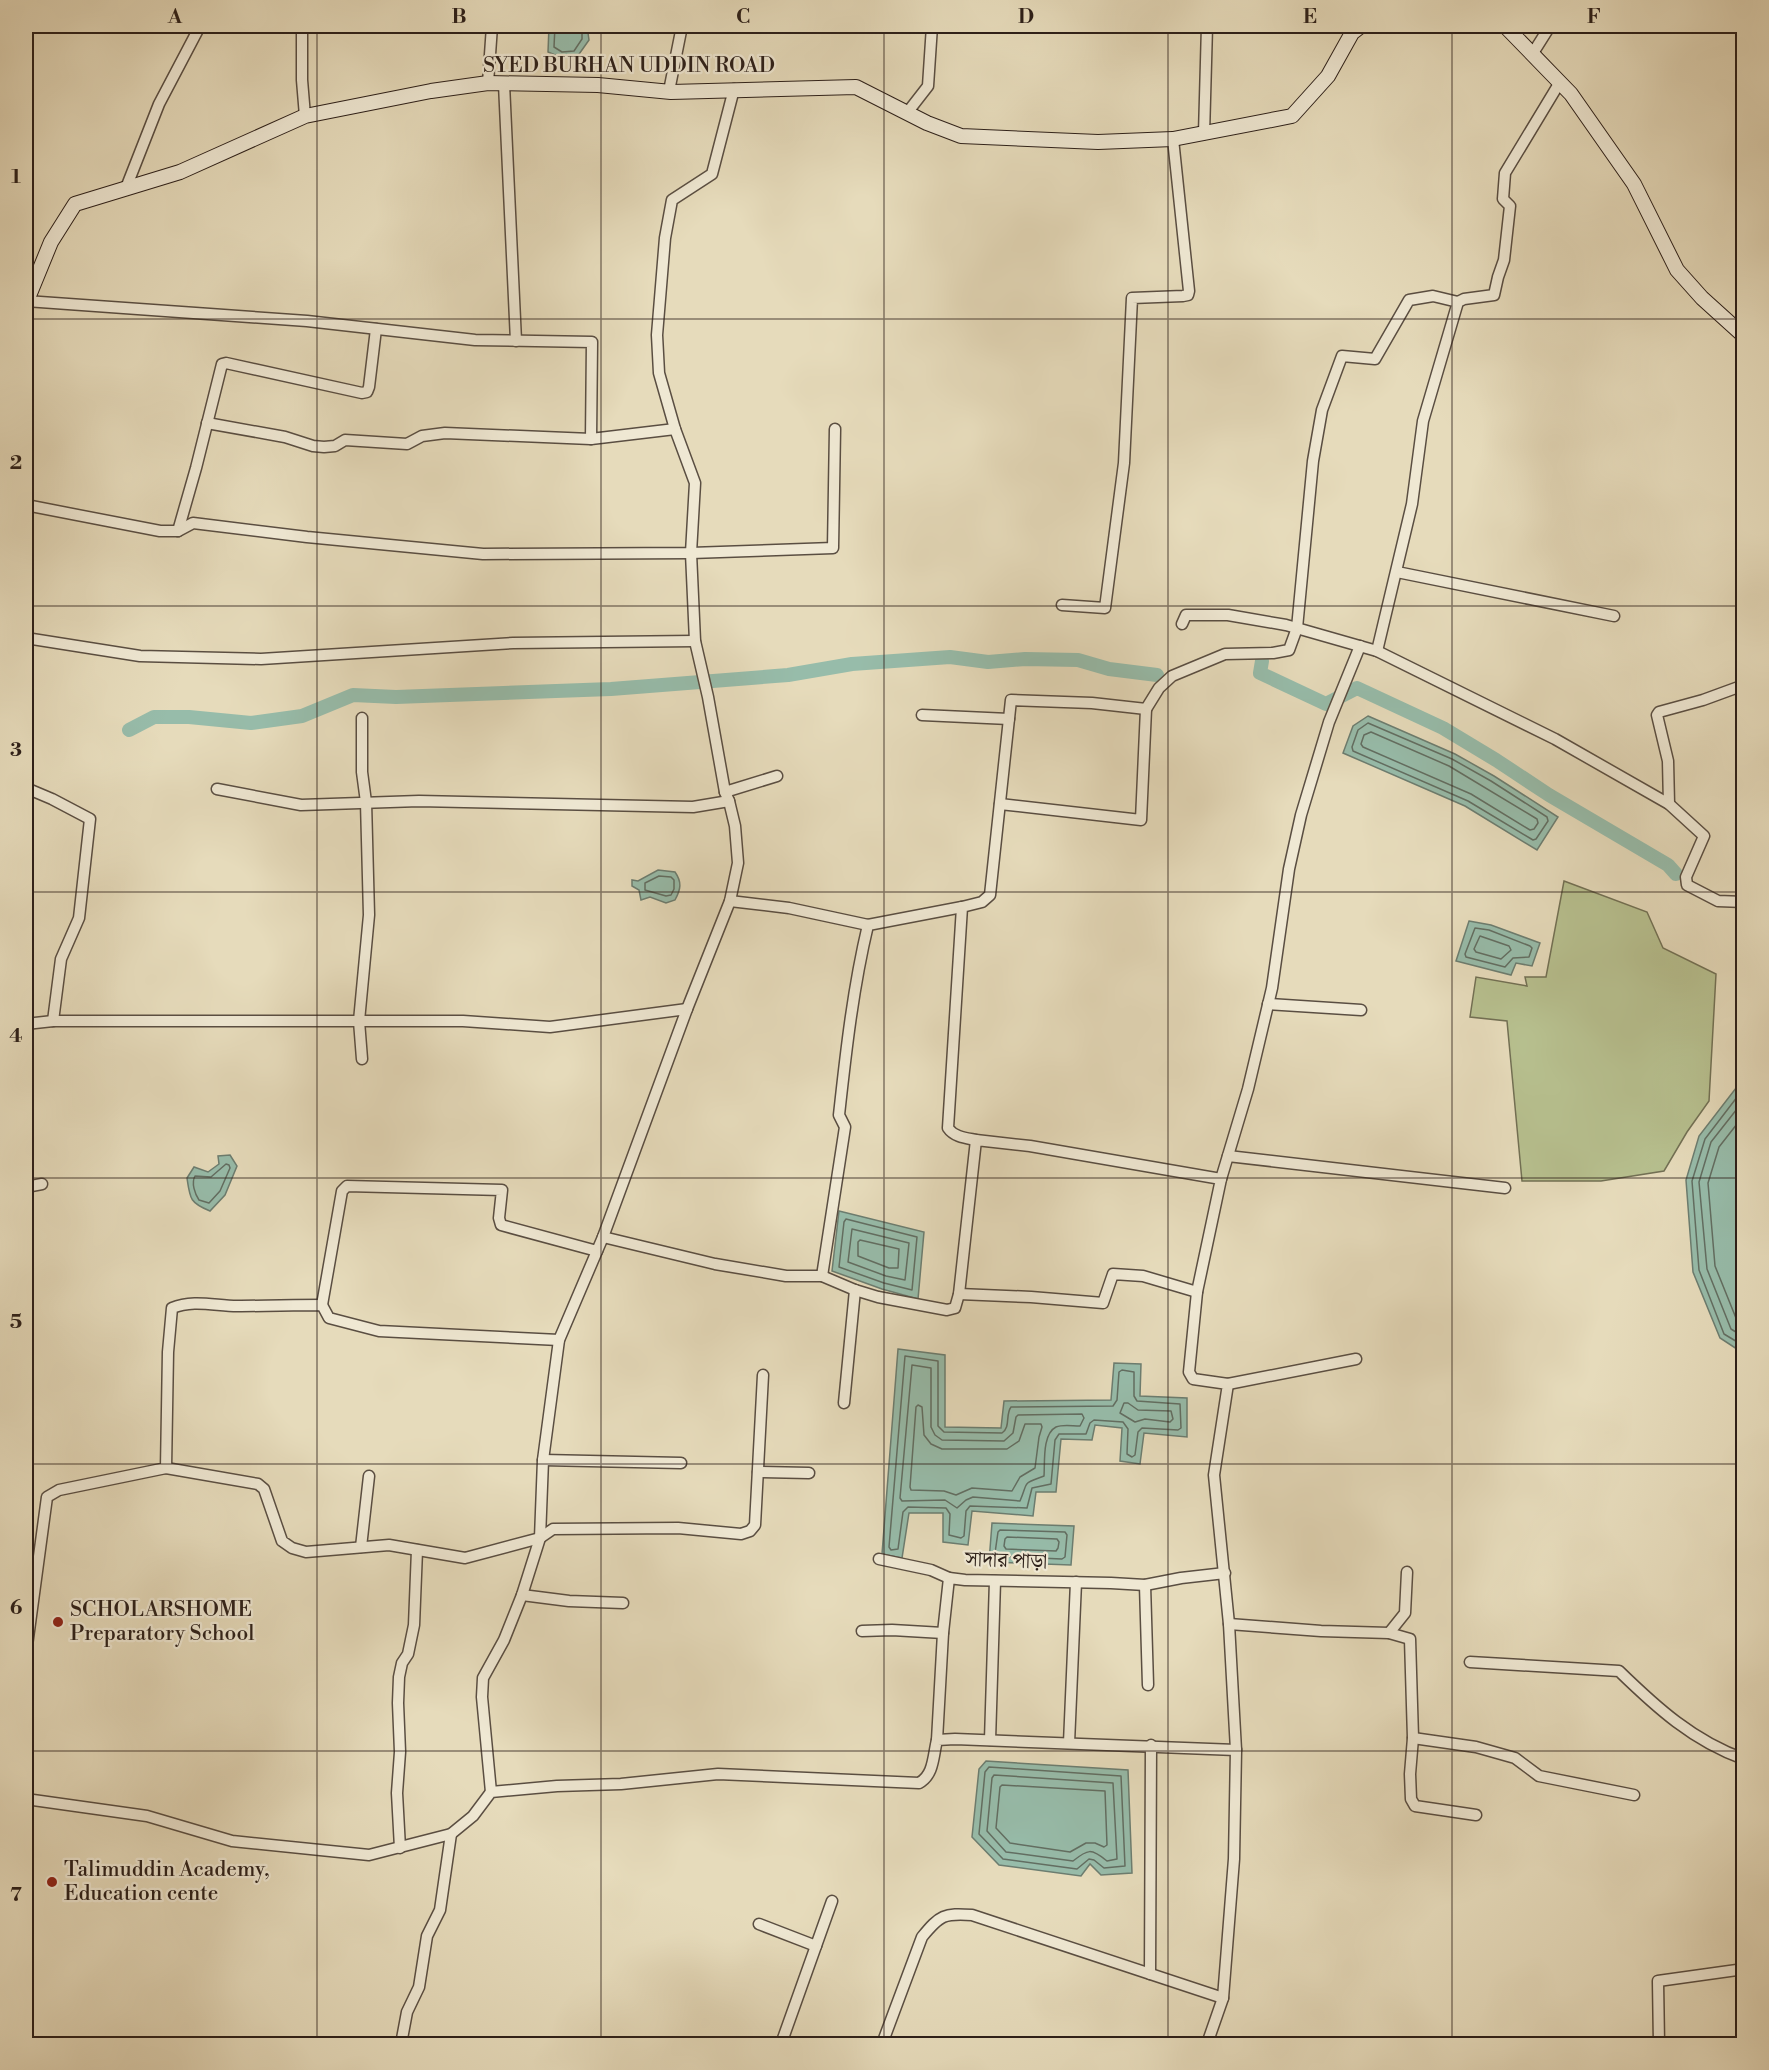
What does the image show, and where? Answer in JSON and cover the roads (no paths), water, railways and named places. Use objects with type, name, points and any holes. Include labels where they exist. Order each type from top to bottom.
[{"type":"street","points":[[126,188],[159,104],[200,26]]},
{"type":"street","points":[[302,26],[305,116]]},
{"type":"street","points":[[488,83],[492,26]]},
{"type":"street","points":[[669,91],[682,26]]},
{"type":"street","points":[[907,113],[928,86],[932,26]]},
{"type":"street","points":[[1204,134],[1207,26]]},
{"type":"street","name":"SYED BURHAN UDDIN ROAD","points":[[26,302],[51,242],[75,204],[180,172],[305,116],[431,91],[488,83],[598,85],[669,91],[856,87],[927,123],[961,136],[1098,142],[1173,139],[1292,116],[1328,76],[1352,33],[1361,26]]},
{"type":"street","points":[[1504,26],[1571,94],[1634,184],[1677,270],[1701,298],[1743,336]]},
{"type":"street","points":[[1533,53],[1550,26]]},
{"type":"street","points":[[1000,804],[1141,820],[1146,709],[1159,688],[1172,676],[1225,654],[1273,653],[1289,650],[1297,628],[1313,460],[1322,411],[1342,356],[1375,359],[1409,300],[1433,296],[1458,302],[1494,295],[1504,260],[1510,206],[1503,199],[1505,173],[1560,82]]},
{"type":"street","points":[[504,84],[516,341]]},
{"type":"street","points":[[26,1799],[147,1816],[232,1841],[369,1855],[451,1834],[473,1816],[491,1792],[482,1697],[483,1678],[504,1640],[522,1595],[540,1538],[543,1460],[559,1340],[603,1238],[687,1009],[730,901],[738,863],[735,826],[694,641],[691,553],[695,483],[675,429],[659,373],[657,335],[665,238],[672,200],[712,174],[734,89]]},
{"type":"street","points":[[1062,605],[1105,608],[1124,463],[1132,298],[1183,296],[1188,295],[1189,291],[1173,139]]},
{"type":"street","points":[[26,302],[212,314],[475,339],[592,343],[591,439]]},
{"type":"street","points":[[1377,651],[1412,504],[1423,422],[1458,302]]},
{"type":"street","points":[[178,531],[222,364],[362,393],[367,392],[376,329]]},
{"type":"street","points":[[207,423],[285,437],[324,447],[335,446],[345,440],[407,444],[422,436],[445,433],[591,439],[675,429]]},
{"type":"street","points":[[26,505],[160,531],[178,531],[194,523],[307,537],[483,554],[691,553],[833,548],[835,429]]},
{"type":"street","points":[[1397,573],[1614,616]]},
{"type":"street","points":[[1182,624],[1186,615],[1228,615],[1297,628],[1377,651],[1555,739],[1669,804],[1704,836],[1686,877],[1687,885],[1718,901],[1743,902]]},
{"type":"street","points":[[26,638],[140,656],[261,659],[513,643],[694,641]]},
{"type":"street","points":[[1356,1359],[1228,1384],[1193,1379],[1189,1372],[1197,1292],[1221,1179],[1248,1089],[1268,1004],[1289,869],[1301,814],[1329,722],[1360,646]]},
{"type":"street","points":[[1669,804],[1668,761],[1657,715],[1659,712],[1743,686]]},
{"type":"street","points":[[730,901],[789,908],[868,925],[982,902],[990,895],[1011,700],[1092,703],[1146,709]]},
{"type":"street","points":[[922,715],[1009,719]]},
{"type":"street","points":[[362,718],[362,772],[366,802],[369,915],[359,1021],[362,1059]]},
{"type":"street","points":[[217,789],[301,805],[419,801],[693,807],[777,776]]},
{"type":"street","points":[[26,788],[90,819],[79,918],[61,959],[53,1021]]},
{"type":"street","points":[[962,907],[948,1128],[951,1133],[976,1140],[1030,1146],[1221,1179]]},
{"type":"street","points":[[822,1275],[844,1127],[839,1116],[850,1012],[868,925]]},
{"type":"street","points":[[1268,1004],[1361,1010]]},
{"type":"street","points":[[26,1024],[53,1021],[462,1021],[550,1027],[687,1009]]},
{"type":"street","points":[[603,1238],[727,1266],[786,1276],[822,1275],[855,1290],[947,1310],[955,1308],[959,1294],[976,1140]]},
{"type":"street","points":[[1228,1156],[1505,1188]]},
{"type":"street","points":[[26,1187],[42,1184]]},
{"type":"street","points":[[559,1340],[379,1331],[328,1318],[322,1305],[342,1191],[347,1186],[502,1190],[499,1218],[501,1225],[597,1251]]},
{"type":"street","points":[[959,1294],[1102,1303],[1113,1274],[1143,1276],[1197,1292]]},
{"type":"street","points":[[844,1402],[855,1290]]},
{"type":"street","points":[[166,1468],[168,1352],[172,1308],[181,1304],[198,1303],[238,1306],[322,1305]]},
{"type":"street","points":[[26,1653],[47,1497],[59,1490],[166,1468],[258,1484],[264,1489],[282,1541],[292,1548],[306,1552],[389,1545],[465,1558],[540,1538],[553,1529],[678,1528],[741,1534],[750,1531],[755,1525],[763,1375]]},
{"type":"street","points":[[1207,2044],[1223,1998],[1234,1859],[1236,1750],[1229,1624],[1214,1475],[1228,1384]]},
{"type":"street","points":[[543,1460],[681,1463]]},
{"type":"street","points":[[758,1473],[809,1473]]},
{"type":"street","points":[[361,1547],[369,1476]]},
{"type":"street","points":[[400,1848],[397,1793],[400,1752],[398,1694],[402,1663],[408,1654],[414,1625],[417,1550]]},
{"type":"street","points":[[879,1559],[931,1570],[949,1578]]},
{"type":"street","points":[[1389,1634],[1405,1613],[1407,1572]]},
{"type":"street","name":"সাদার পাড়া","points":[[491,1792],[557,1786],[621,1784],[718,1774],[919,1783],[926,1779],[930,1772],[937,1740],[943,1633],[949,1578],[1145,1585],[1224,1573]]},
{"type":"street","points":[[990,1740],[995,1581]]},
{"type":"street","points":[[1069,1743],[1076,1582]]},
{"type":"street","points":[[1145,1585],[1148,1685]]},
{"type":"street","points":[[522,1595],[569,1601],[622,1603]]},
{"type":"street","points":[[1229,1624],[1389,1634],[1410,1639],[1413,1738],[1410,1774],[1413,1804],[1476,1815]]},
{"type":"street","points":[[862,1631],[943,1633]]},
{"type":"street","points":[[1470,1662],[1619,1671],[1658,1709],[1705,1742],[1743,1759]]},
{"type":"street","points":[[1413,1738],[1476,1747],[1515,1758],[1539,1776],[1634,1794]]},
{"type":"street","points":[[937,1740],[1236,1750]]},
{"type":"street","points":[[1150,1974],[1151,1746]]},
{"type":"street","points":[[401,2044],[407,2012],[419,1987],[427,1936],[440,1910],[451,1834]]},
{"type":"street","points":[[781,2044],[832,1901]]},
{"type":"street","points":[[882,2044],[922,1937],[933,1923],[948,1914],[980,1918],[1223,1998]]},
{"type":"street","points":[[759,1924],[816,1946]]},
{"type":"street","points":[[1659,2044],[1658,1981],[1743,1969]]},
{"type":"water","points":[[549,26],[587,26],[589,40],[577,57],[562,58],[548,52]]},
{"type":"water","points":[[1368,716],[1455,754],[1558,817],[1537,850],[1465,806],[1343,753],[1353,726]]},
{"type":"water","points":[[658,870],[675,872],[679,879],[679,892],[675,900],[666,903],[650,897],[641,900],[639,890],[632,886],[632,880],[638,881]]},
{"type":"water","points":[[1469,921],[1491,925],[1540,943],[1532,966],[1516,963],[1511,975],[1456,961]]},
{"type":"water","points":[[1743,1079],[1743,1353],[1720,1338],[1693,1272],[1686,1180],[1699,1136]]},
{"type":"water","points":[[230,1155],[237,1166],[225,1195],[210,1211],[192,1199],[187,1178],[194,1167],[208,1172],[219,1164],[218,1156]]},
{"type":"water","points":[[839,1211],[924,1232],[918,1299],[832,1271]]},
{"type":"water","points":[[898,1349],[945,1355],[945,1427],[1001,1428],[1004,1401],[1111,1400],[1114,1363],[1141,1364],[1140,1396],[1187,1398],[1187,1437],[1144,1433],[1140,1464],[1120,1461],[1122,1428],[1095,1425],[1092,1440],[1061,1439],[1056,1492],[1036,1492],[1033,1516],[972,1511],[968,1545],[943,1542],[943,1513],[909,1513],[902,1558],[882,1554]]},
{"type":"water","points":[[992,1523],[1074,1526],[1071,1565],[989,1562]]},
{"type":"water","points":[[986,1761],[1128,1770],[1132,1873],[1101,1875],[1090,1864],[1081,1876],[999,1865],[972,1837],[979,1769]]},
{"type":"waterway","points":[[129,730],[154,717],[189,717],[251,723],[302,716],[353,695],[396,697],[611,689],[788,675],[852,664],[950,657],[988,662],[1025,659],[1078,660],[1109,669],[1157,675]]},
{"type":"waterway","points":[[1262,661],[1260,673],[1326,704],[1357,688],[1443,728],[1549,795],[1668,865],[1676,874]]},
{"type":"place","name":"SCHOLARSHOME Preparatory School","points":[[58,1622]]},
{"type":"place","name":"Talimuddin Academy, Education cente","points":[[52,1882]]}]
